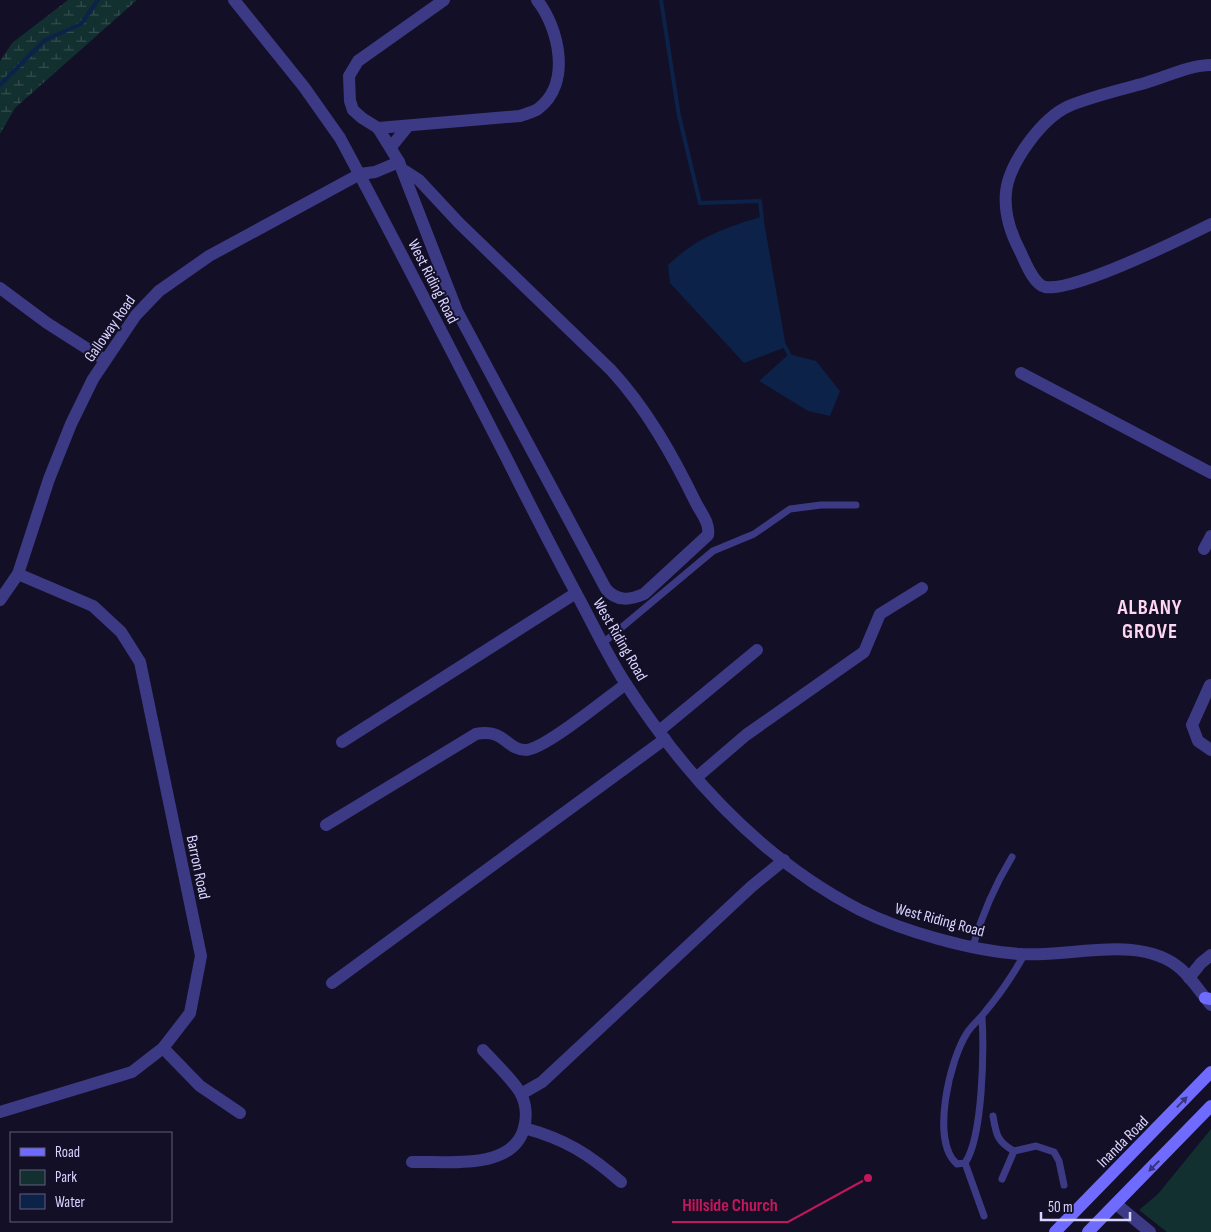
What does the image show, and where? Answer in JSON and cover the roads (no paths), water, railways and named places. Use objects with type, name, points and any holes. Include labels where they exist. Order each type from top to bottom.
[{"type":"main road","name":"Inanda Road","points":[[1055,1232],[1211,1072]]},
{"type":"main road","points":[[1088,1232],[1211,1106]]},
{"type":"main road","points":[[1188,1131],[1211,1114]]},
{"type":"street","name":"West Riding Road","points":[[234,0],[325,116],[340,138],[576,593],[626,684],[662,735],[697,778],[739,823],[784,860],[857,908],[909,930],[973,946],[1024,955],[1134,949],[1165,959],[1180,969],[1209,1001]]},
{"type":"street","points":[[402,166],[419,180],[459,224],[626,386],[676,461],[707,522],[708,535],[644,594],[635,598],[619,598],[611,595],[606,589],[458,311],[402,166],[378,128],[368,123],[353,110],[348,92],[349,76],[365,55],[444,0]]},
{"type":"street","points":[[378,128],[520,116],[538,109],[549,97],[559,74],[558,54],[554,36],[545,10],[537,0]]},
{"type":"street","points":[[1211,64],[1084,102],[1056,114],[1032,138],[1008,183],[1006,193],[1010,225],[1016,245],[1039,285],[1044,286],[1064,285],[1098,274],[1173,243],[1211,224]]},
{"type":"street","points":[[391,147],[408,126]]},
{"type":"street","name":"Galloway Road","points":[[0,600],[18,574],[58,455],[71,424],[105,360],[148,302],[181,274],[209,256],[360,174],[402,166]]},
{"type":"street","points":[[0,288],[47,323],[105,360]]},
{"type":"street","points":[[1021,373],[1211,473]]},
{"type":"street","points":[[1204,549],[1211,536]]},
{"type":"street","name":"Barron Road","points":[[0,1112],[132,1072],[164,1048],[190,1013],[202,956],[140,662],[121,632],[93,606],[18,574]]},
{"type":"street","points":[[697,778],[746,736],[864,652],[880,614],[922,588]]},
{"type":"street","points":[[342,742],[576,593]]},
{"type":"street","points":[[332,983],[662,735],[757,650]]},
{"type":"street","points":[[326,825],[476,734],[495,734],[522,750],[535,748],[626,684]]},
{"type":"street","points":[[1210,685],[1192,725],[1198,741],[1211,750]]},
{"type":"street","points":[[521,1094],[542,1082],[751,887],[784,860]]},
{"type":"street","points":[[1189,978],[1200,963],[1211,955]]},
{"type":"street","points":[[164,1048],[200,1086],[240,1113]]},
{"type":"street","points":[[412,1162],[491,1159],[504,1154],[515,1145],[524,1128],[525,1107],[521,1094],[484,1050]]},
{"type":"street","points":[[524,1128],[563,1140],[582,1150],[621,1182]]},
{"type":"street","points":[[1116,1204],[1150,1232]]},
{"type":"lane","points":[[603,643],[713,551],[754,534],[782,513],[790,509],[822,505],[856,506]]},
{"type":"lane","points":[[973,946],[980,922],[1012,857]]},
{"type":"lane","points":[[982,1017],[981,1082],[975,1134],[971,1155],[965,1163],[957,1164],[950,1158],[945,1148],[943,1124],[954,1065],[960,1045],[967,1033],[1000,993],[1024,955]]},
{"type":"lane","points":[[992,1116],[995,1135],[1000,1143],[1014,1151],[1036,1146],[1054,1152],[1060,1160],[1064,1185]]},
{"type":"lane","points":[[1002,1179],[1014,1151]]},
{"type":"lane","points":[[965,1163],[984,1216]]},
{"type":"water","points":[[763,216],[786,347],[744,363],[670,283],[668,265],[690,247],[712,234]]},
{"type":"water","points":[[789,354],[816,361],[840,391],[830,416],[808,411],[759,381]]},
{"type":"waterway","points":[[0,85],[45,40],[81,24],[98,0]]},
{"type":"waterway","points":[[661,0],[679,116],[700,203],[760,201],[762,220]]},
{"type":"waterway","points":[[784,345],[789,354]]},
{"type":"place","name":"Hillside Church","points":[[868,1178]]},
{"type":"district","name":"ALBANY GROVE","points":[[1150,619]]}]
